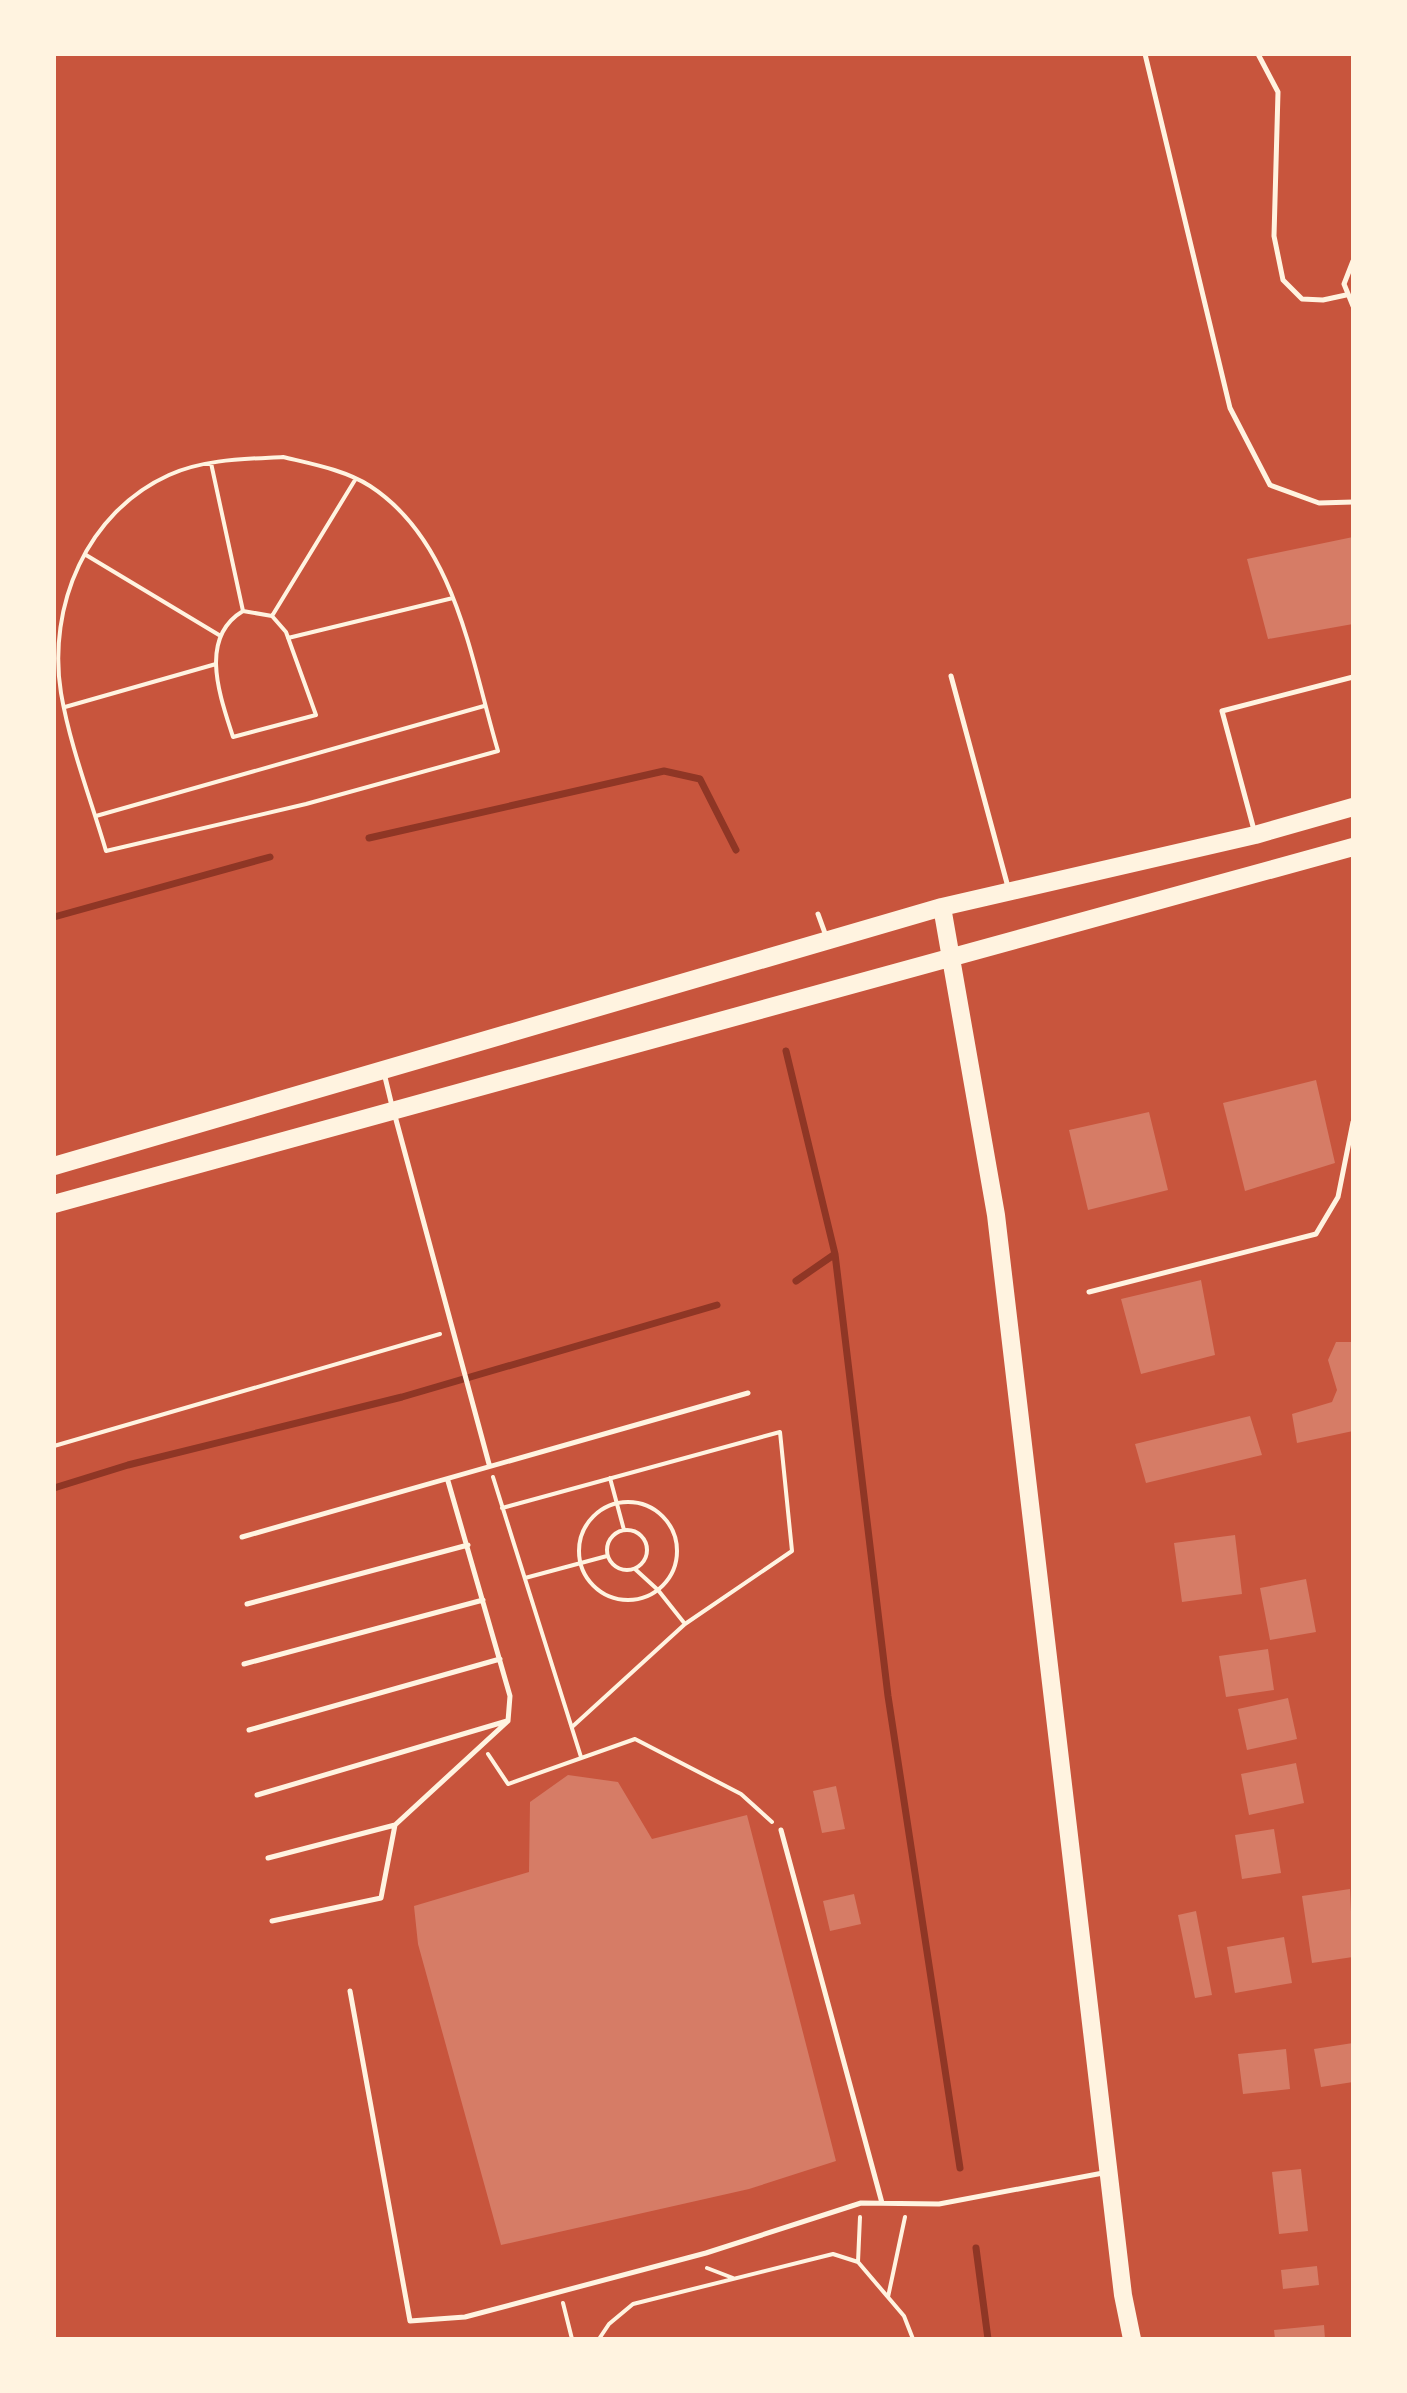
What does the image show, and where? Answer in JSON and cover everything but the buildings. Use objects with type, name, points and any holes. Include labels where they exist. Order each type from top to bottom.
[{"type":"main road","points":[[54,1166],[942,907],[1010,894],[1255,835],[1353,807]]},
{"type":"main road","points":[[54,1204],[393,1108],[1353,847]]},
{"type":"main road","points":[[942,907],[996,1215],[1108,2172],[1132,2339]]},
{"type":"lane","points":[[1145,54],[1230,408],[1270,485],[1319,503],[1353,502]]},
{"type":"lane","points":[[1258,54],[1278,92],[1274,236],[1283,280],[1302,299],[1323,300],[1346,295]]},
{"type":"lane","points":[[1353,261],[1346,273],[1346,295],[1353,306]]},
{"type":"lane","points":[[951,676],[1010,894]]},
{"type":"lane","points":[[1255,835],[1222,711],[1353,677]]},
{"type":"lane","points":[[818,914],[828,941]]},
{"type":"lane","points":[[383,1072],[450,1331],[489,1464]]},
{"type":"lane","points":[[1089,1292],[1316,1234],[1338,1197],[1353,1122]]},
{"type":"lane","points":[[242,1537],[448,1481],[489,1464],[748,1393]]},
{"type":"lane","points":[[268,1858],[395,1825],[508,1721],[510,1696],[448,1481]]},
{"type":"lane","points":[[247,1604],[468,1545]]},
{"type":"lane","points":[[244,1664],[483,1600]]},
{"type":"lane","points":[[249,1730],[500,1659]]},
{"type":"lane","points":[[257,1795],[508,1721]]},
{"type":"lane","points":[[272,1921],[381,1898],[395,1825]]},
{"type":"lane","points":[[781,1830],[882,2203]]},
{"type":"lane","points":[[350,1991],[410,2321],[465,2317],[684,2259],[861,2203],[939,2204],[1108,2172]]},
{"type":"path","points":[[283,457],[355,480],[370,486],[413,526],[442,568],[498,751],[306,804],[106,851],[61,692],[59,633],[67,589],[101,526],[133,498],[168,475],[211,463],[283,457]]},
{"type":"path","points":[[211,463],[243,611]]},
{"type":"path","points":[[272,616],[355,480]]},
{"type":"path","points":[[86,555],[219,635]]},
{"type":"path","points":[[288,638],[453,598]]},
{"type":"path","points":[[243,611],[272,616],[288,638],[316,715],[233,737],[222,703],[216,664],[219,635],[231,618],[243,611]]},
{"type":"path","points":[[65,707],[216,664]]},
{"type":"path","points":[[96,816],[484,706]]},
{"type":"path","points":[[54,1446],[450,1331]]},
{"type":"path","points":[[502,1508],[780,1432],[792,1551],[685,1624],[572,1727]]},
{"type":"path","points":[[489,1464],[581,1757]]},
{"type":"path","points":[[610,1478],[624,1530]]},
{"type":"path","points":[[632,1502],[652,1508],[668,1521],[676,1540],[677,1560],[669,1579],[658,1590],[635,1600],[614,1598],[596,1589],[581,1562],[583,1532],[595,1515],[617,1504],[632,1502]]},
{"type":"path","points":[[624,1530],[636,1531],[645,1539],[648,1551],[645,1562],[635,1569],[624,1571],[613,1566],[607,1556],[607,1544],[613,1534],[624,1530]]},
{"type":"path","points":[[525,1578],[607,1556]]},
{"type":"path","points":[[635,1569],[658,1590],[685,1624]]},
{"type":"path","points":[[482,1745],[508,1784],[635,1739],[741,1794],[781,1830]]},
{"type":"path","points":[[858,2262],[861,2203]]},
{"type":"path","points":[[888,2297],[907,2204]]},
{"type":"path","points":[[599,2339],[609,2324],[633,2304],[833,2254],[858,2262],[904,2316],[913,2339]]},
{"type":"path","points":[[684,2259],[735,2278]]},
{"type":"path","points":[[560,2292],[572,2339]]},
{"type":"waterway","points":[[369,838],[664,771],[700,779],[736,850]]},
{"type":"waterway","points":[[54,917],[270,857]]},
{"type":"waterway","points":[[786,1051],[835,1254],[796,1281]]},
{"type":"waterway","points":[[835,1254],[888,1696],[960,2168]]},
{"type":"waterway","points":[[54,1488],[128,1465],[402,1397],[717,1305]]},
{"type":"waterway","points":[[976,2248],[988,2339]]}]
